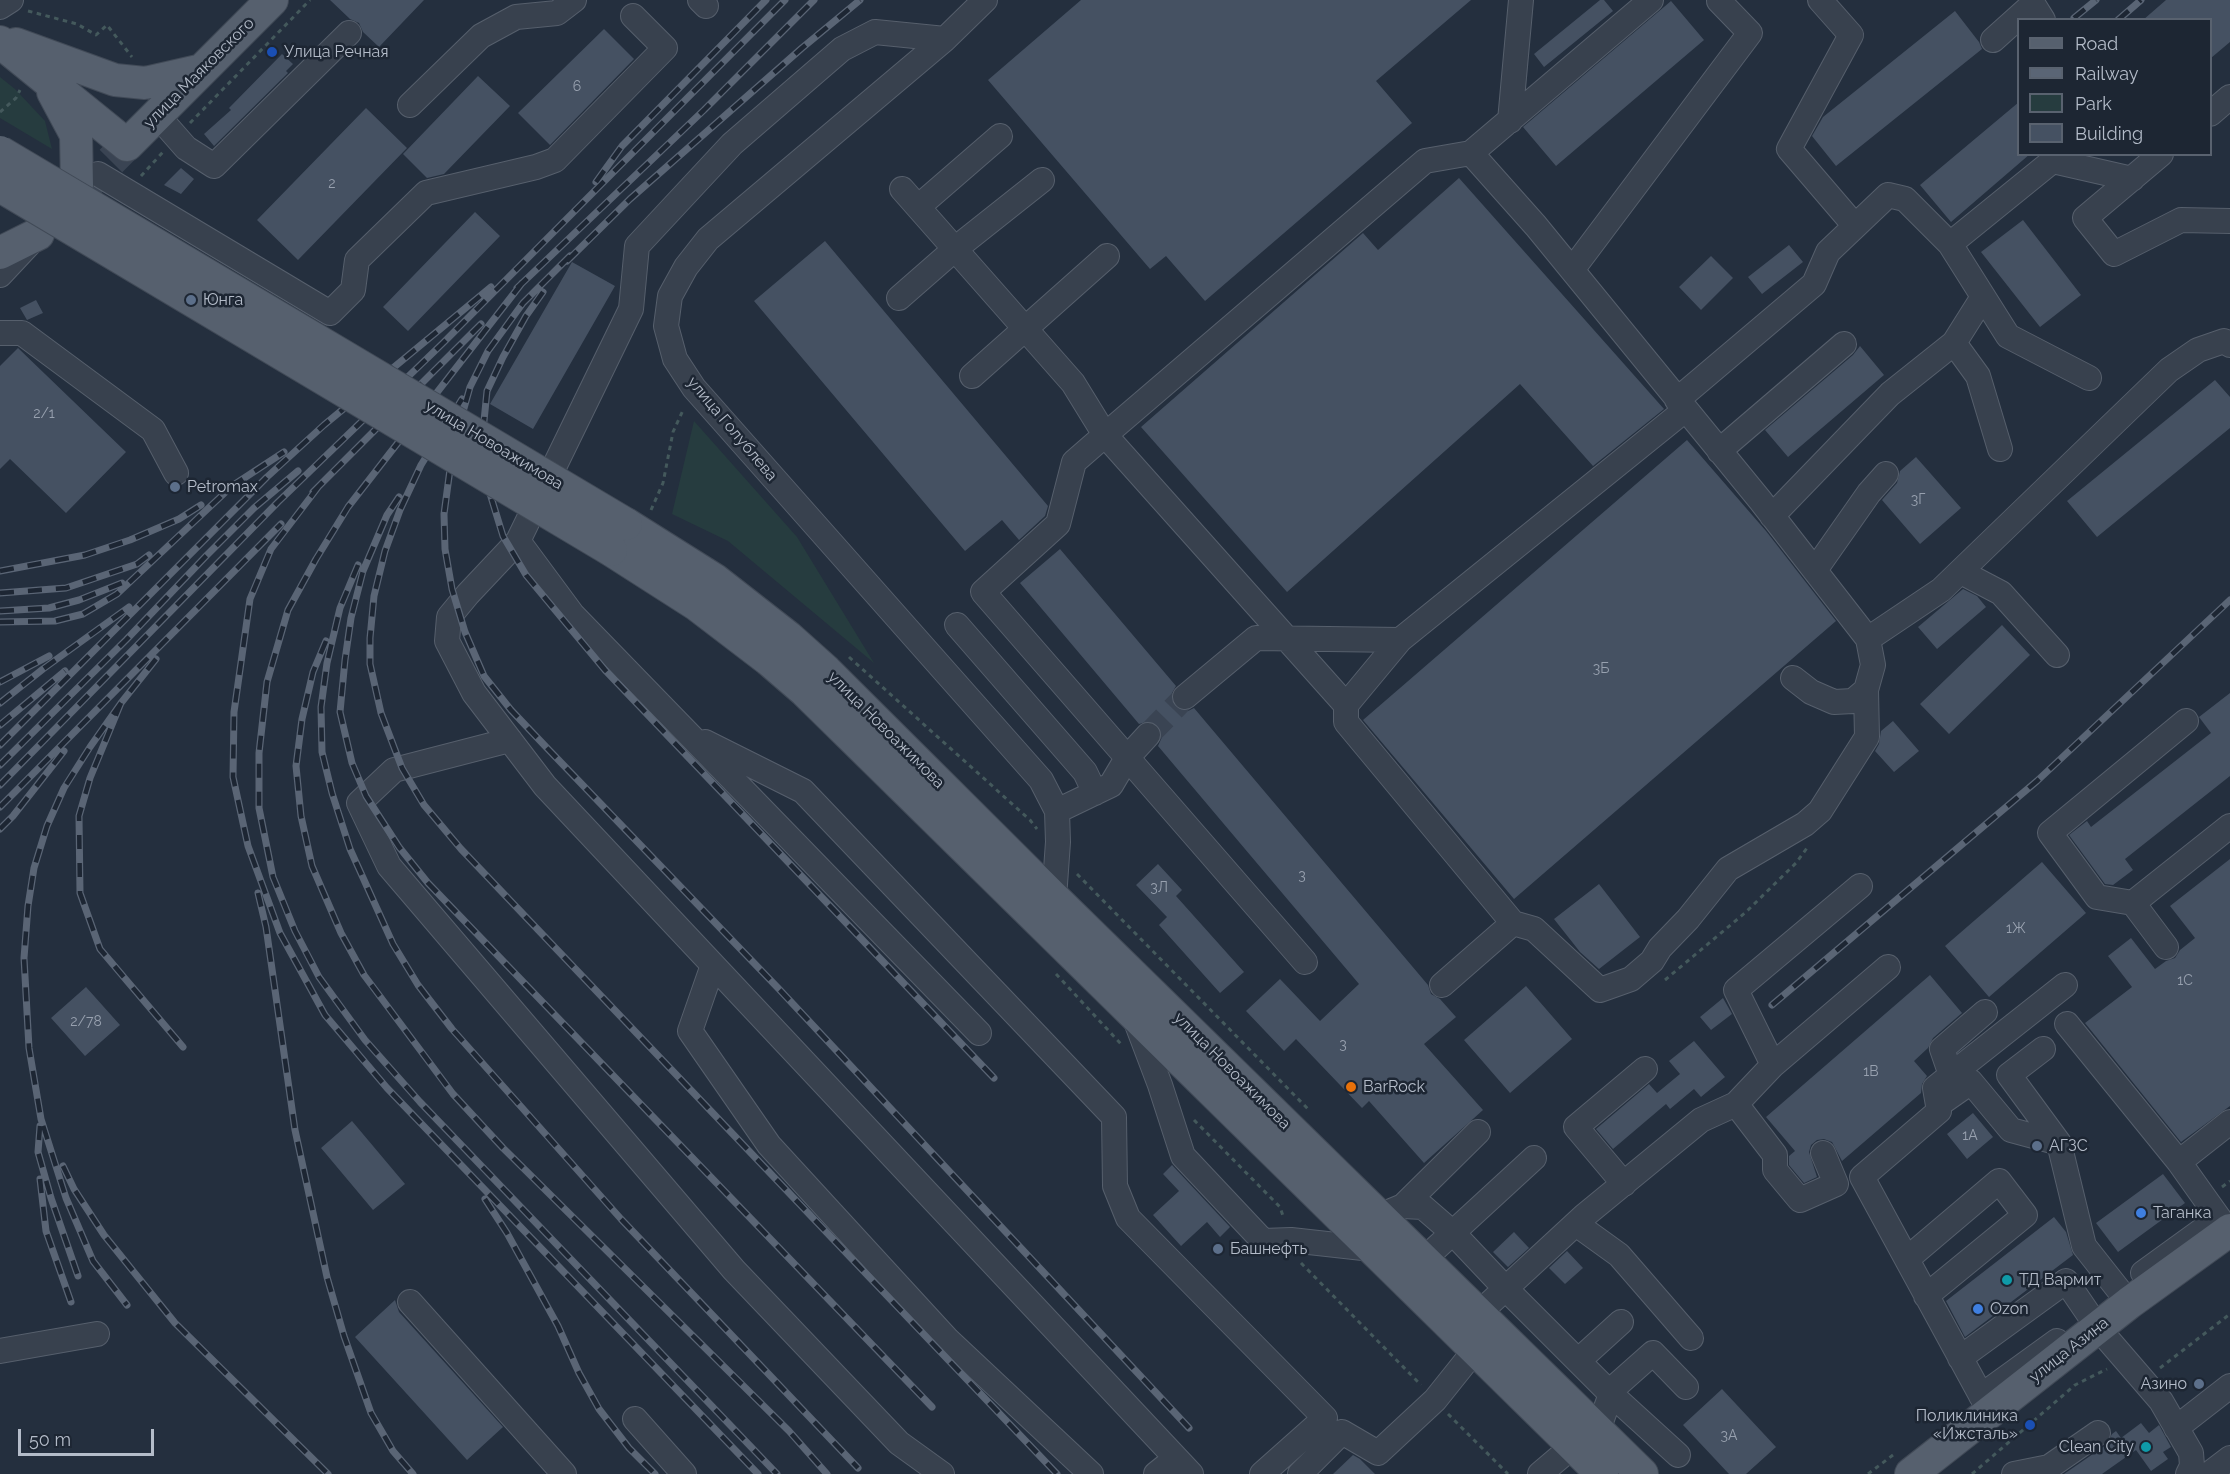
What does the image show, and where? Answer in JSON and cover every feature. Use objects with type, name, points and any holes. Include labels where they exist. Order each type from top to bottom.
[{"type":"main road","name":"улица Маяковского","points":[[32,88],[127,145],[167,126],[202,70],[272,0]]},
{"type":"main road","points":[[0,40],[115,80],[145,83],[202,70]]},
{"type":"main road","points":[[0,40],[32,88],[76,135],[77,184],[70,202]]},
{"type":"main road","name":"улица Новоажимова","points":[[0,152],[638,519],[788,637],[826,671],[1054,898],[1391,1211],[1423,1260],[1479,1314],[1586,1438],[1602,1474]]},
{"type":"main road","name":"улица Новоажимова","points":[[0,186],[610,550],[697,605],[736,634],[805,691],[1474,1350],[1586,1438],[1642,1474]]},
{"type":"main road","points":[[0,253],[38,234]]},
{"type":"main road","name":"улица Азина","points":[[1924,1470],[1985,1404],[2125,1297],[2226,1226]]},
{"type":"street","points":[[410,105],[481,36],[516,17],[556,13],[574,0]]},
{"type":"street","name":"улица Голублева","points":[[985,0],[945,39],[708,239],[686,267],[670,296],[666,326],[675,359],[694,388],[1041,780],[1057,811],[1058,842],[1054,898]]},
{"type":"street","points":[[1510,121],[1521,0]]},
{"type":"street","points":[[1305,962],[983,592],[1058,524],[1074,462],[1425,161],[1471,153],[1651,0]]},
{"type":"street","points":[[1820,0],[1851,35],[1789,149],[1855,226]]},
{"type":"street","points":[[1572,270],[1750,33],[1719,1]]},
{"type":"street","points":[[2017,18],[2033,4],[2042,18]]},
{"type":"street","points":[[99,174],[128,189],[330,313],[353,290],[357,260],[426,194],[537,167],[555,160],[665,48],[633,16]]},
{"type":"street","points":[[1993,40],[2017,18]]},
{"type":"street","points":[[945,39],[875,32],[842,49],[732,144],[637,246],[631,309],[518,541],[449,617],[447,641],[474,693],[545,786],[1184,1466],[1156,1474]]},
{"type":"street","points":[[167,126],[186,148],[213,166],[349,33]]},
{"type":"street","points":[[2212,113],[2230,97]]},
{"type":"street","points":[[918,207],[1000,135]]},
{"type":"street","points":[[1471,153],[1536,226],[1681,405],[1772,516],[1815,570],[1868,639],[1873,665],[1866,690],[1867,737],[1820,811],[1805,824],[1728,869],[1652,960],[1630,979],[1600,990],[1534,929],[1513,923],[1346,722],[1346,705],[1400,640],[1681,405],[1814,285],[1828,252],[1888,195],[1905,199],[1950,244],[2008,336],[2089,378]]},
{"type":"street","points":[[2160,156],[2085,218],[2114,254],[2181,220],[2230,221]]},
{"type":"street","points":[[1950,244],[2057,158],[2132,179]]},
{"type":"street","points":[[899,298],[955,249],[1042,180]]},
{"type":"street","points":[[902,189],[1073,383],[1105,435],[1346,705]]},
{"type":"street","points":[[0,275],[38,234]]},
{"type":"street","points":[[972,376],[1107,256]]},
{"type":"street","points":[[1772,516],[1890,394],[1953,343],[1983,297]]},
{"type":"street","points":[[0,333],[22,333],[153,430],[177,474]]},
{"type":"street","points":[[1868,639],[1941,590],[2169,370],[2198,350],[2228,341]]},
{"type":"street","points":[[1953,343],[1978,376],[2000,449]]},
{"type":"street","points":[[1719,451],[1844,344]]},
{"type":"street","points":[[1815,570],[1869,493],[1886,474]]},
{"type":"street","points":[[518,541],[572,614],[979,1033]]},
{"type":"street","points":[[1961,572],[2001,594],[2057,655]]},
{"type":"street","points":[[957,625],[1084,772],[1095,793]]},
{"type":"street","points":[[1185,697],[1256,638],[1400,640]]},
{"type":"street","points":[[1793,678],[1811,692],[1834,702],[1853,701],[1866,690]]},
{"type":"street","points":[[2166,947],[2133,903],[2097,897],[2050,833],[2186,721]]},
{"type":"street","points":[[689,735],[803,791],[1114,1117],[1115,1186],[1128,1218],[1325,1418],[1262,1474]]},
{"type":"street","points":[[1057,811],[1111,785],[1127,758],[1148,735]]},
{"type":"street","points":[[510,740],[394,770],[359,802],[389,866],[734,1270],[899,1443],[942,1474]]},
{"type":"street","points":[[2133,903],[2230,826]]},
{"type":"street","points":[[1773,1065],[1736,990],[1860,886]]},
{"type":"street","points":[[1442,985],[1513,923]]},
{"type":"street","points":[[712,964],[690,1031],[769,1145],[948,1340],[1091,1474]]},
{"type":"street","points":[[1479,1314],[1576,1224],[1701,1120],[1736,1104],[1773,1065],[1888,967]]},
{"type":"street","points":[[1985,1404],[1862,1177],[1939,1111],[1935,1088],[2065,984]]},
{"type":"street","points":[[1951,1075],[1942,1050],[1985,1012]]},
{"type":"street","points":[[1133,1014],[1160,1085],[1183,1156],[1263,1241],[1291,1240],[1372,1249]]},
{"type":"street","points":[[2067,1024],[2179,1161],[2226,1226]]},
{"type":"street","points":[[2043,1049],[2009,1075],[2059,1143],[2084,1246],[2125,1297]]},
{"type":"street","points":[[1624,1184],[1576,1128],[1645,1069]]},
{"type":"street","points":[[1938,1105],[1971,1082],[2011,1130],[2059,1143]]},
{"type":"street","points":[[1736,1104],[1775,1155],[1775,1170],[1800,1200],[1836,1184],[1823,1153]]},
{"type":"street","points":[[2179,1161],[2230,1122]]},
{"type":"street","points":[[1391,1211],[1479,1132]]},
{"type":"street","points":[[1423,1260],[1534,1158]]},
{"type":"street","points":[[1907,1259],[1999,1181],[2025,1215],[1926,1296]]},
{"type":"street","points":[[1391,1211],[1423,1207],[1453,1233],[1610,1393],[1677,1455]]},
{"type":"street","points":[[1576,1224],[1619,1255],[1691,1338]]},
{"type":"street","points":[[1960,1358],[2066,1281],[2094,1322],[2161,1401],[2191,1453],[2199,1472],[2230,1458]]},
{"type":"street","points":[[410,1302],[564,1474]]},
{"type":"street","points":[[1578,1361],[1621,1322]]},
{"type":"street","points":[[0,1351],[97,1334]]},
{"type":"street","points":[[1300,1474],[1342,1432],[1378,1453],[1435,1400],[1474,1350]]},
{"type":"street","points":[[1540,1474],[1586,1438],[1610,1393],[1653,1353],[1686,1387]]},
{"type":"street","points":[[2176,1428],[2230,1386]]},
{"type":"street","points":[[635,1419],[684,1474]]},
{"type":"street","points":[[2028,1473],[2049,1467],[2098,1433]]},
{"type":"path","points":[[128,189],[167,126],[310,0]]},
{"type":"path","points":[[5,4],[77,24],[96,35],[107,25],[134,59]]},
{"type":"path","points":[[14,82],[32,88]]},
{"type":"path","points":[[0,112],[32,88]]},
{"type":"path","points":[[638,519],[663,483],[673,432],[694,388]]},
{"type":"path","points":[[1630,979],[1656,986],[1746,912],[1796,863],[1818,833],[1820,811]]},
{"type":"path","points":[[1055,974],[1128,1051]]},
{"type":"path","points":[[1192,1118],[1280,1207],[1299,1260],[1508,1474]]},
{"type":"path","points":[[1972,1474],[2075,1385],[2108,1368],[2137,1374],[2230,1314]]},
{"type":"green space","points":[[0,77],[15,89],[45,121],[52,149],[0,118]]},
{"type":"green space","points":[[694,421],[797,537],[874,663],[728,541],[672,514]]},
{"type":"building","points":[[330,0],[424,0],[379,47],[363,32],[359,23],[350,19]]},
{"type":"building","points":[[1081,0],[1471,0],[1376,81],[1412,123],[1205,301],[1166,256],[1150,269],[988,80]]},
{"type":"building","points":[[1600,0],[1604,0],[1613,11],[1544,67],[1534,54]]},
{"type":"building","points":[[2166,0],[2230,0],[2230,42],[2212,57],[2212,18],[2145,18]]},
{"type":"building","points":[[1671,1],[1704,40],[1556,166],[1523,127]]},
{"type":"building","points":[[1955,11],[1982,49],[1836,166],[1812,136],[1823,117]]},
{"type":"building","points":[[604,29],[634,59],[550,145],[518,113]]},
{"type":"building","points":[[282,54],[293,64],[286,71],[288,73],[214,146],[204,134],[231,110],[229,108]]},
{"type":"building","points":[[478,76],[510,106],[444,174],[427,178],[403,154]]},
{"type":"building","points":[[2017,104],[2017,156],[2028,156],[1951,222],[1920,185]]},
{"type":"building","points":[[366,108],[407,148],[298,260],[257,220]]},
{"type":"building","points":[[181,168],[194,179],[181,194],[164,185]]},
{"type":"building","points":[[1459,178],[1664,409],[1593,466],[1520,384],[1287,592],[1141,427],[1363,233],[1378,250]]},
{"type":"building","points":[[475,212],[500,236],[408,331],[383,307]]},
{"type":"building","points":[[2023,220],[2081,295],[2040,327],[1981,252]]},
{"type":"building","points":[[825,241],[1048,506],[1045,516],[1019,540],[1002,520],[965,551],[754,301]]},
{"type":"building","points":[[1789,245],[1803,262],[1762,294],[1748,277]]},
{"type":"building","points":[[1711,256],[1733,278],[1701,310],[1679,287]]},
{"type":"building","points":[[572,262],[615,286],[533,429],[490,404]]},
{"type":"building","points":[[36,300],[43,313],[27,320],[20,308]]},
{"type":"building","points":[[1860,346],[1884,375],[1788,457],[1765,430],[1853,355]]},
{"type":"building","points":[[18,348],[126,452],[66,513],[10,459],[0,469],[0,366]]},
{"type":"building","points":[[2215,380],[2230,397],[2230,428],[2097,537],[2067,501]]},
{"type":"building","points":[[1687,440],[1766,531],[1836,621],[1514,899],[1363,720]]},
{"type":"building","points":[[1916,457],[1961,508],[1920,544],[1882,500],[1897,483],[1900,471]]},
{"type":"building","points":[[1060,549],[1176,686],[1171,700],[1174,706],[1188,711],[1194,708],[1428,985],[1431,994],[1440,999],[1456,1017],[1424,1044],[1483,1110],[1424,1163],[1369,1101],[1362,1108],[1296,1039],[1284,1051],[1246,1011],[1280,979],[1320,1021],[1359,984],[1158,746],[1162,731],[1158,725],[1150,721],[1139,724],[1020,583]]},
{"type":"building","points":[[1963,589],[1977,596],[1986,607],[1937,649],[1918,627]]},
{"type":"building","points":[[2002,625],[2030,655],[1949,734],[1920,704]]},
{"type":"building","points":[[2230,693],[2230,776],[2125,859],[2133,870],[2113,885],[2105,884],[2069,835],[2087,821],[2091,827],[2211,733],[2199,717]]},
{"type":"building","points":[[1893,721],[1919,751],[1894,772],[1875,751],[1879,744],[1881,731]]},
{"type":"building","points":[[2230,859],[2230,1106],[2181,1142],[2085,1023],[2132,987],[2108,956],[2131,938],[2155,969],[2175,958],[2180,950],[2195,938],[2170,906]]},
{"type":"building","points":[[2042,862],[2086,913],[1989,997],[1945,946]]},
{"type":"building","points":[[1158,864],[1182,890],[1176,896],[1244,972],[1220,993],[1159,925],[1167,917],[1136,885]]},
{"type":"building","points":[[1599,884],[1640,937],[1599,969],[1580,952],[1554,919]]},
{"type":"building","points":[[1930,975],[1962,1013],[1933,1038],[1928,1048],[1914,1061],[1927,1076],[1922,1084],[1921,1093],[1842,1161],[1832,1142],[1824,1139],[1817,1140],[1811,1145],[1809,1152],[1817,1177],[1804,1183],[1789,1165],[1789,1156],[1795,1151],[1766,1117]]},
{"type":"building","points":[[1526,986],[1572,1039],[1510,1093],[1464,1040]]},
{"type":"building","points":[[86,987],[120,1025],[85,1056],[51,1018]]},
{"type":"building","points":[[1723,998],[1732,1014],[1711,1030],[1700,1017]]},
{"type":"building","points":[[1694,1041],[1725,1077],[1701,1097],[1694,1089],[1670,1109],[1666,1104],[1613,1149],[1596,1129],[1649,1084],[1657,1093],[1680,1074],[1669,1061]]},
{"type":"building","points":[[1973,1113],[1993,1137],[1967,1159],[1947,1134]]},
{"type":"building","points":[[352,1121],[405,1184],[373,1210],[321,1148]]},
{"type":"building","points":[[1172,1165],[1230,1227],[1220,1237],[1207,1222],[1181,1246],[1153,1215],[1179,1191],[1163,1174]]},
{"type":"building","name":"Таганка","points":[[2163,1174],[2185,1203],[2118,1252],[2096,1223]]},
{"type":"building","name":"ТД Вармит","points":[[2054,1217],[2066,1232],[2073,1255],[1965,1337],[1946,1301]]},
{"type":"building","points":[[1514,1232],[1529,1248],[1508,1267],[1493,1252]]},
{"type":"building","points":[[1567,1251],[1583,1268],[1565,1284],[1549,1268]]},
{"type":"building","points":[[395,1300],[399,1312],[503,1427],[467,1460],[355,1337]]},
{"type":"building","points":[[1722,1389],[1776,1447],[1746,1474],[1729,1474],[1683,1425]]},
{"type":"building","points":[[2141,1423],[2149,1433],[2159,1425],[2171,1447],[2163,1452],[2168,1459],[2151,1471],[2136,1450],[2102,1474],[2064,1474],[2106,1445],[2116,1431],[2121,1438]]},
{"type":"building","points":[[1353,1455],[1360,1459],[1375,1474],[1333,1474]]},
{"type":"tunnel","points":[[77,195],[127,145]]},
{"type":"tunnel","points":[[1148,735],[1185,697]]},
{"type":"railway","points":[[596,182],[622,146],[766,0]]},
{"type":"railway","points":[[0,785],[278,502],[443,343],[785,0]]},
{"type":"railway","points":[[517,288],[704,110],[814,0]]},
{"type":"railway","points":[[567,261],[630,199],[860,0]]},
{"type":"railway","points":[[2074,18],[2096,0]]},
{"type":"railway","points":[[2120,18],[2141,0]]},
{"type":"railway","points":[[570,256],[523,303],[488,351],[470,387],[453,447],[444,514],[445,549],[452,589],[465,632],[484,676],[511,710],[778,988],[1189,1428]]},
{"type":"railway","points":[[522,283],[348,507],[288,610],[267,682],[259,753],[259,808],[273,877],[295,931],[319,977],[365,1040],[420,1102],[777,1474]]},
{"type":"railway","points":[[0,745],[267,477],[324,425],[491,287]]},
{"type":"railway","points":[[543,292],[526,316],[487,391],[480,461],[503,536],[526,575],[605,670],[994,1078]]},
{"type":"railway","points":[[313,492],[481,324]]},
{"type":"railway","points":[[462,399],[421,465],[400,510],[385,551],[374,596],[370,664],[381,713],[402,768],[424,805],[461,849],[1057,1474]]},
{"type":"railway","points":[[0,622],[55,621],[83,614],[117,594],[232,486],[284,452]]},
{"type":"railway","points":[[0,765],[254,508],[298,471]]},
{"type":"railway","points":[[319,486],[271,549],[250,599],[234,712],[233,777],[248,846],[280,933],[325,1015],[387,1088],[758,1474]]},
{"type":"railway","points":[[399,497],[387,515],[363,571],[351,618],[345,660],[340,712],[352,763],[366,796],[399,847],[428,883],[932,1407]]},
{"type":"railway","points":[[0,571],[85,555],[130,540],[179,519],[201,505]]},
{"type":"railway","points":[[0,807],[281,524]]},
{"type":"railway","points":[[0,593],[66,588],[137,564],[149,555]]},
{"type":"railway","points":[[358,565],[340,608],[327,663],[321,707],[322,752],[350,849],[393,944],[418,985],[452,1029],[621,1219],[858,1468]]},
{"type":"railway","points":[[0,611],[49,608],[79,600],[122,583]]},
{"type":"railway","points":[[1772,1005],[2037,781],[2230,600]]},
{"type":"railway","points":[[0,703],[129,607]]},
{"type":"railway","points":[[326,641],[313,672],[302,719],[296,766],[301,816],[312,866],[341,933],[364,975],[453,1094],[503,1148],[789,1431],[827,1474]]},
{"type":"railway","points":[[0,682],[49,656]]},
{"type":"railway","points":[[156,659],[121,703],[90,778],[79,816],[80,893],[100,949],[183,1047]]},
{"type":"railway","points":[[0,725],[65,671]]},
{"type":"railway","points":[[121,703],[64,788],[47,826],[34,868],[24,958],[29,1048],[41,1119],[66,1198],[93,1261],[127,1305]]},
{"type":"railway","points":[[0,829],[13,816],[64,751]]},
{"type":"railway","points":[[258,893],[266,927],[295,1130],[327,1277],[344,1336],[371,1413],[393,1451],[413,1474]]},
{"type":"railway","points":[[40,1126],[38,1152],[78,1276]]},
{"type":"railway","points":[[63,1166],[74,1189],[104,1235],[175,1323],[328,1474]]},
{"type":"railway","points":[[40,1179],[46,1231],[71,1302]]},
{"type":"railway","points":[[485,1199],[507,1233],[558,1326],[579,1373],[599,1409],[629,1448],[655,1474]]},
{"type":"place","name":"Улица Речная","points":[[272,52]]},
{"type":"place","name":"Юнга","points":[[191,300]]},
{"type":"place","name":"Petromax","points":[[175,487]]},
{"type":"place","name":"BarRock","points":[[1351,1087]]},
{"type":"place","name":"АГЗС","points":[[2037,1146]]},
{"type":"place","name":"Таганка","points":[[2141,1213]]},
{"type":"place","name":"Башнефть","points":[[1218,1249]]},
{"type":"place","name":"ТД Вармит","points":[[2007,1280]]},
{"type":"place","name":"Ozon","points":[[1978,1309]]},
{"type":"place","name":"Азино","points":[[2199,1384]]},
{"type":"place","name":"Поликлиника «Ижсталь»","points":[[2030,1425]]},
{"type":"place","name":"Clean City","points":[[2146,1447]]}]
